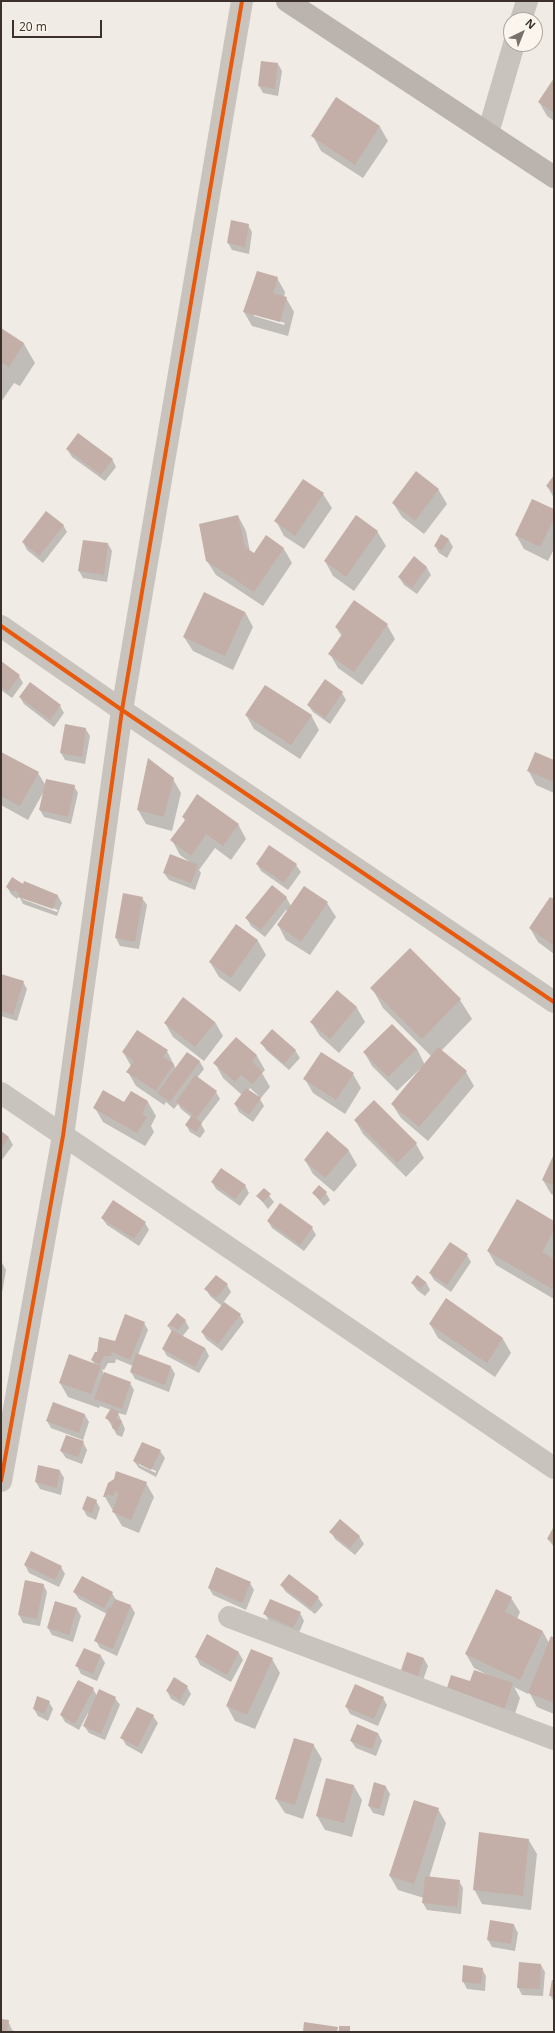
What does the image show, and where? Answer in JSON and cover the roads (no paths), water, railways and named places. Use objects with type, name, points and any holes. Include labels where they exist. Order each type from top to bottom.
[{"type":"street","points":[[1,1481],[63,1136],[122,710],[242,1]]},
{"type":"street","points":[[287,1],[554,177]]},
{"type":"street","points":[[524,12],[527,1]]},
{"type":"street","points":[[488,133],[512,52]]},
{"type":"street","points":[[1,626],[122,710],[554,1002]]},
{"type":"street","points":[[1,1093],[554,1468]]},
{"type":"street","points":[[229,1617],[554,1739]]}]
